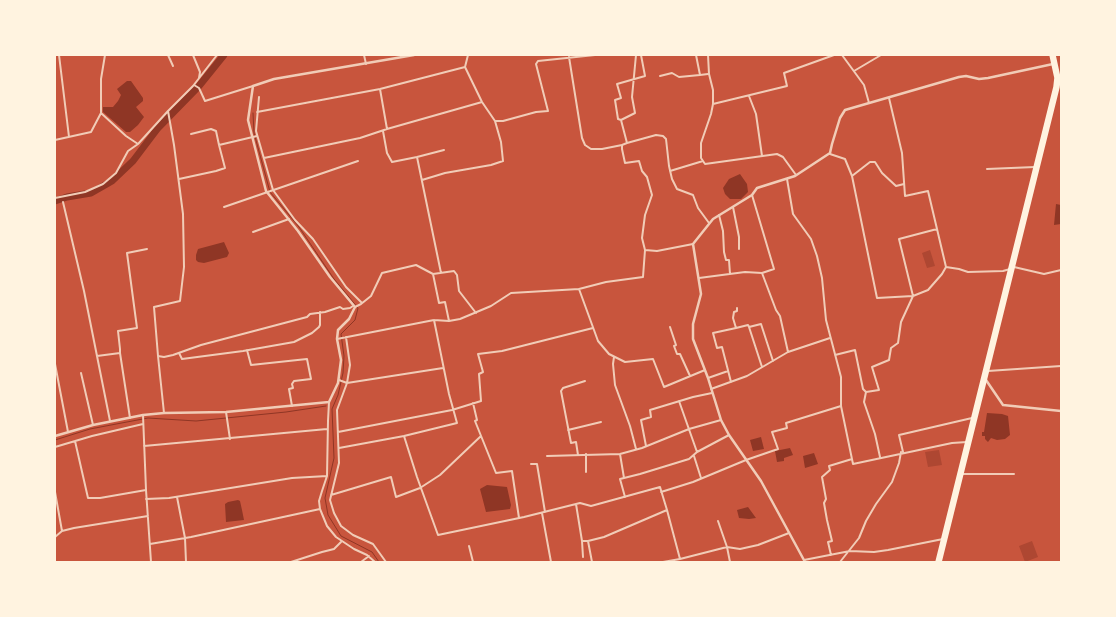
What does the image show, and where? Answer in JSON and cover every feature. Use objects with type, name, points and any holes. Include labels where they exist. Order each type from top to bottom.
[{"type":"highway","points":[[937,562],[962,474],[972,418],[1059,87],[1059,78],[1053,55]]},
{"type":"highway","points":[[940,562],[944,539],[968,442],[988,371],[1055,87],[1055,64]]},
{"type":"street","points":[[55,56],[59,55],[70,137]]},
{"type":"street","points":[[55,140],[91,132],[101,113],[101,79],[106,55]]},
{"type":"street","points":[[168,55],[173,66]]},
{"type":"street","points":[[192,55],[200,72],[198,80]]},
{"type":"street","points":[[55,198],[85,192],[103,184],[116,173],[128,151],[138,144],[194,85],[217,55]]},
{"type":"street","points":[[364,55],[366,64]]},
{"type":"street","points":[[194,85],[199,88],[205,101],[274,79],[414,55]]},
{"type":"street","points":[[422,180],[445,173],[491,165],[503,161],[501,142],[495,121],[482,102],[465,67],[468,55]]},
{"type":"street","points":[[495,121],[503,121],[536,112],[548,111],[536,64],[538,60],[594,55]]},
{"type":"street","points":[[621,120],[635,112],[632,97],[636,55]]},
{"type":"street","points":[[627,143],[621,120],[618,119],[615,100],[621,98],[617,84],[645,76],[641,55]]},
{"type":"street","points":[[696,55],[700,76]]},
{"type":"street","points":[[708,55],[708,74],[713,90],[711,114],[701,143],[702,158],[705,164],[777,154],[783,157],[796,175]]},
{"type":"street","points":[[712,104],[787,86],[784,73],[834,55]]},
{"type":"street","points":[[842,55],[864,85],[869,103]]},
{"type":"street","points":[[854,71],[881,55]]},
{"type":"street","points":[[569,57],[582,138],[585,145],[590,149],[602,149],[656,135],[663,136],[666,139],[670,171],[677,189],[693,196],[698,208],[709,223]]},
{"type":"street","points":[[644,250],[657,251],[693,244],[713,219],[752,195],[760,186],[796,175],[830,154],[840,118],[845,110],[959,77],[966,76],[988,78],[1055,64]]},
{"type":"street","points":[[257,112],[380,89],[465,67]]},
{"type":"street","points":[[660,76],[672,73],[679,77],[708,74]]},
{"type":"street","points":[[253,86],[248,120],[252,138],[270,191],[330,277],[354,306]]},
{"type":"street","points":[[380,89],[387,129]]},
{"type":"street","points":[[749,96],[756,114],[762,156]]},
{"type":"street","points":[[258,97],[256,131],[264,158],[270,191],[313,239],[346,287],[361,304]]},
{"type":"street","points":[[830,154],[845,159],[852,176],[877,298],[913,296],[928,290],[946,267],[928,191],[905,196],[902,153],[889,98]]},
{"type":"street","points":[[264,158],[360,138],[482,102]]},
{"type":"street","points":[[164,413],[154,307],[180,301],[184,267],[183,214],[168,111]]},
{"type":"street","points":[[101,113],[126,136],[138,144]]},
{"type":"street","points":[[179,179],[226,168],[216,131],[212,129],[191,134]]},
{"type":"street","points":[[383,131],[387,153],[392,162],[444,150]]},
{"type":"street","points":[[219,145],[257,136]]},
{"type":"street","points":[[338,339],[434,320],[449,321],[476,313],[511,294],[579,288],[606,282],[643,277],[644,250],[642,238],[644,216],[652,195],[647,178],[639,161],[625,163],[622,145]]},
{"type":"street","points":[[417,157],[441,273]]},
{"type":"street","points":[[224,207],[358,161]]},
{"type":"street","points":[[670,171],[703,161]]},
{"type":"street","points":[[852,176],[870,162],[875,162],[882,173],[896,186],[904,184]]},
{"type":"street","points":[[987,169],[1035,167]]},
{"type":"street","points":[[787,179],[793,214],[811,239],[818,256],[822,278],[826,320],[841,377],[841,406],[853,464],[952,442],[968,442]]},
{"type":"street","points":[[698,278],[745,272],[762,274],[774,269],[752,195]]},
{"type":"street","points":[[63,202],[84,291],[110,422]]},
{"type":"street","points":[[733,207],[739,237],[739,249]]},
{"type":"street","points":[[719,215],[723,231],[724,252],[726,260],[729,260],[730,274]]},
{"type":"street","points":[[253,232],[289,219]]},
{"type":"street","points":[[866,392],[879,390],[872,367],[889,360],[892,348],[898,343],[901,322],[913,296],[898,239],[937,229]]},
{"type":"street","points":[[693,244],[701,294],[693,324],[693,339],[708,378],[721,420],[729,435],[761,481],[804,561],[850,551],[874,552],[944,539]]},
{"type":"street","points":[[130,418],[118,331],[137,328],[127,253],[148,249]]},
{"type":"street","points":[[158,356],[164,357],[179,353],[307,317],[310,314],[340,307],[343,309],[350,308],[361,304],[371,296],[382,273],[416,265],[434,274],[454,271],[457,275],[459,291],[476,313]]},
{"type":"street","points":[[946,267],[968,272],[1003,271],[1012,268],[1044,274],[1061,270]]},
{"type":"street","points":[[434,274],[439,304],[445,302],[449,321]]},
{"type":"street","points":[[762,274],[776,310],[780,316],[788,352]]},
{"type":"street","points":[[579,288],[598,341],[614,357],[625,362],[653,360],[664,387],[705,370]]},
{"type":"street","points":[[354,306],[349,319],[338,330],[341,360],[339,380],[330,402],[327,429],[328,476],[322,491],[320,509],[327,526],[341,542],[369,556],[375,562]]},
{"type":"street","points":[[736,328],[733,318],[734,312],[737,311],[737,308]]},
{"type":"street","points":[[179,353],[182,359],[294,342],[312,333],[320,325],[320,312]]},
{"type":"street","points":[[339,448],[404,436],[457,423],[452,410],[434,320]]},
{"type":"street","points":[[731,382],[722,346],[717,348],[714,333],[748,325],[749,327],[761,324],[772,361]]},
{"type":"street","points":[[670,327],[676,345],[674,346],[677,354],[680,354],[690,376]]},
{"type":"street","points":[[749,327],[762,367]]},
{"type":"street","points":[[338,432],[452,410],[481,401],[479,374],[483,372],[478,354],[502,351],[593,328]]},
{"type":"street","points":[[346,338],[350,366],[347,383],[337,410],[339,463],[330,500],[334,513],[341,526],[353,535],[373,544],[386,562]]},
{"type":"street","points":[[711,390],[747,376],[788,352],[830,338]]},
{"type":"street","points":[[247,350],[251,365],[308,359],[311,379],[294,381],[292,384],[293,388],[289,389],[292,406]]},
{"type":"street","points":[[835,355],[855,350],[863,389],[866,392],[864,402],[875,434],[880,457]]},
{"type":"street","points":[[97,356],[120,353]]},
{"type":"street","points":[[614,357],[613,364],[615,385],[630,426],[636,449]]},
{"type":"street","points":[[55,364],[68,432]]},
{"type":"street","points":[[988,371],[1061,366]]},
{"type":"street","points":[[339,380],[347,383],[443,368]]},
{"type":"street","points":[[708,378],[728,371]]},
{"type":"street","points":[[81,373],[93,425]]},
{"type":"street","points":[[985,380],[1003,404],[1061,411]]},
{"type":"street","points":[[578,455],[576,442],[571,443],[560,391],[563,388],[585,381]]},
{"type":"street","points":[[646,446],[641,420],[651,417],[650,410],[712,393]]},
{"type":"street","points":[[679,401],[697,452]]},
{"type":"street","points":[[55,436],[93,425],[143,415],[164,413],[226,412],[330,402]]},
{"type":"street","points":[[473,403],[477,420],[475,421],[496,473],[512,471],[519,518]]},
{"type":"street","points":[[661,492],[778,449],[772,432],[787,428],[786,423],[841,406]]},
{"type":"street","points":[[226,412],[230,438]]},
{"type":"street","points":[[143,415],[146,499],[151,562]]},
{"type":"street","points":[[840,562],[859,538],[866,521],[876,504],[892,482],[902,452],[899,435],[972,418]]},
{"type":"street","points":[[547,456],[620,454],[646,446],[689,429],[721,420]]},
{"type":"street","points":[[568,430],[601,422]]},
{"type":"street","points":[[55,447],[92,436],[143,424]]},
{"type":"street","points":[[144,446],[327,429]]},
{"type":"street","points":[[625,497],[620,478],[647,472],[694,456],[697,452],[729,435]]},
{"type":"street","points":[[404,436],[420,488],[438,535],[519,518],[580,503],[591,506],[660,487],[680,559]]},
{"type":"street","points":[[331,495],[391,478],[396,497],[420,488],[440,475],[481,436]]},
{"type":"street","points":[[75,441],[88,498],[100,498],[146,490]]},
{"type":"street","points":[[586,454],[586,472]]},
{"type":"street","points":[[620,454],[624,478]]},
{"type":"street","points":[[694,456],[701,478]]},
{"type":"street","points":[[831,555],[828,542],[832,541],[824,502],[826,499],[822,477],[830,470],[829,466],[852,459]]},
{"type":"street","points":[[531,464],[537,464],[551,562]]},
{"type":"street","points":[[962,474],[1014,474]]},
{"type":"street","points":[[146,499],[176,497],[292,478],[328,476]]},
{"type":"street","points":[[55,492],[62,531]]},
{"type":"street","points":[[176,497],[185,538],[186,562]]},
{"type":"street","points":[[576,504],[583,557]]},
{"type":"street","points":[[150,544],[320,509]]},
{"type":"street","points":[[582,541],[604,537],[667,510]]},
{"type":"street","points":[[55,537],[62,531],[74,528],[148,516]]},
{"type":"street","points":[[718,521],[727,547],[730,562]]},
{"type":"street","points":[[663,562],[673,561],[727,547],[740,549],[758,545],[789,533]]},
{"type":"street","points":[[588,541],[592,562]]},
{"type":"street","points":[[291,562],[334,549],[341,542]]},
{"type":"street","points":[[469,546],[473,562]]},
{"type":"street","points":[[361,562],[369,556]]},
{"type":"shaded area","points":[[127,81],[131,81],[143,98],[143,101],[136,107],[144,117],[130,132],[126,132],[103,112],[103,107],[113,107],[118,101],[121,95],[117,89]]},
{"type":"shaded area","points":[[740,174],[747,184],[748,192],[741,199],[730,199],[725,194],[723,188],[729,179]]},
{"type":"shaded area","points":[[1056,204],[1061,205],[1061,224],[1054,225]]},
{"type":"shaded area","points":[[224,242],[229,253],[227,257],[204,263],[196,260],[198,249]]},
{"type":"shaded area","points":[[930,250],[935,266],[927,268],[922,253]]},
{"type":"shaded area","points":[[987,413],[1008,416],[1010,435],[1005,439],[997,440],[991,438],[988,442],[985,439],[985,436],[982,436]]},
{"type":"shaded area","points":[[761,437],[764,449],[753,451],[750,440]]},
{"type":"shaded area","points":[[790,448],[793,455],[784,458],[784,461],[777,462],[775,451]]},
{"type":"shaded area","points":[[939,450],[942,465],[928,467],[925,452]]},
{"type":"shaded area","points":[[814,453],[818,464],[805,468],[803,456]]},
{"type":"shaded area","points":[[487,485],[507,487],[511,505],[510,509],[486,512],[480,489]]},
{"type":"shaded area","points":[[238,500],[240,501],[244,520],[226,522],[225,504]]},
{"type":"shaded area","points":[[748,507],[756,518],[739,518],[737,510]]},
{"type":"shaded area","points":[[1032,541],[1038,557],[1025,562],[1019,546]]},
{"type":"waterway","points":[[55,201],[67,197],[91,193],[112,181],[133,161],[158,128],[199,86],[224,55]]},
{"type":"waterway","points":[[253,113],[254,133],[270,192],[299,227],[334,279],[358,308],[355,320],[341,334],[344,356],[343,373],[338,395],[332,409],[334,458],[325,498],[328,515],[341,536],[372,552],[379,562]]},
{"type":"waterway","points":[[55,440],[90,429],[148,418],[196,421],[286,412],[326,406]]}]
